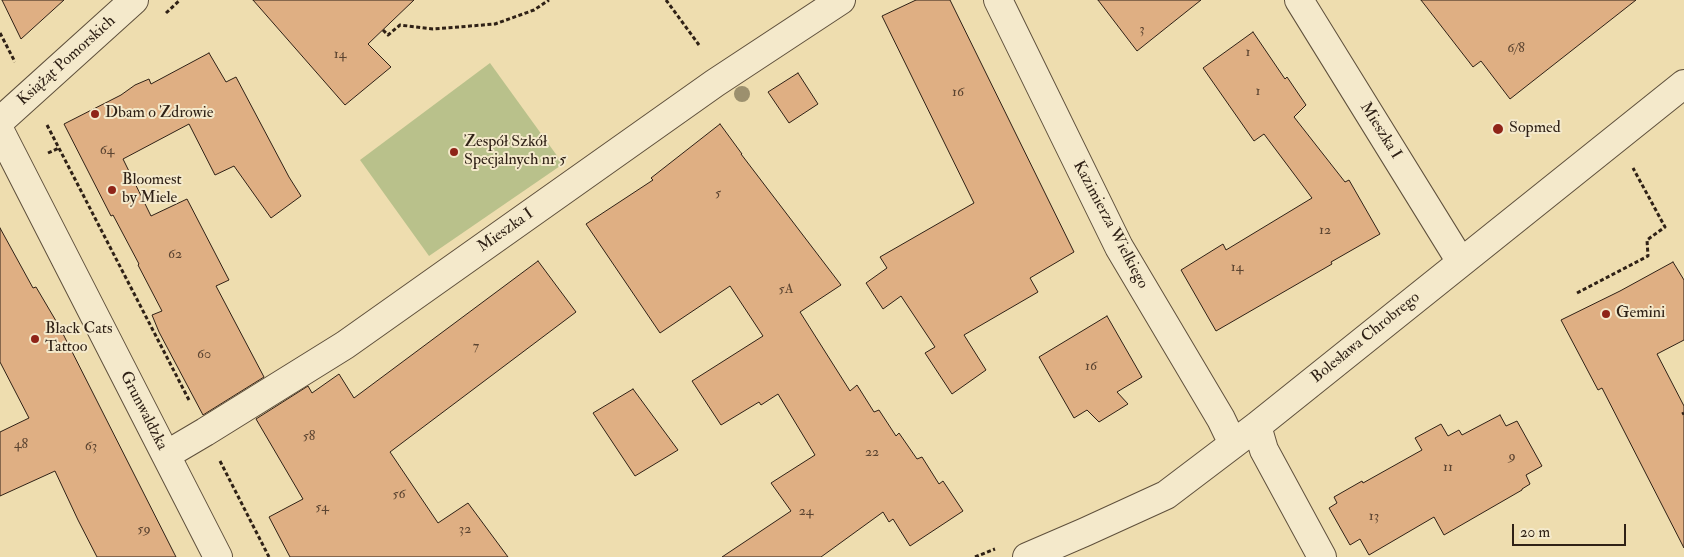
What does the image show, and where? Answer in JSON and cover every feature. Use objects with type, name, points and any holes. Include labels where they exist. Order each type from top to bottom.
[{"type":"street","name":"Książąt Pomorskich","points":[[0,122],[134,0]]},
{"type":"street","name":"Mieszka I","points":[[166,455],[331,355],[715,84],[841,0]]},
{"type":"street","name":"Kazimierza Wielkiego","points":[[998,0],[1119,247],[1221,419],[1233,444]]},
{"type":"street","name":"Mieszka I","points":[[1299,0],[1461,262]]},
{"type":"street","name":"Bolesława Chrobrego","points":[[1027,557],[1166,495],[1257,426],[1684,84]]},
{"type":"street","name":"Grunwaldzka","points":[[0,130],[218,557]]},
{"type":"street","points":[[1257,426],[1264,450],[1322,557]]},
{"type":"path","points":[[383,30],[388,35],[400,25],[433,28],[495,24],[534,10],[549,0]]},
{"type":"path","points":[[666,0],[699,45]]},
{"type":"path","points":[[0,33],[16,64]]},
{"type":"path","points":[[46,122],[270,557]]},
{"type":"path","points":[[1577,293],[1648,256],[1647,240],[1665,227],[1631,166]]},
{"type":"green space","points":[[490,63],[563,164],[429,256],[360,160]]},
{"type":"building","points":[[2,0],[64,0],[21,39]]},
{"type":"building","points":[[253,0],[414,0],[368,44],[391,67],[345,105]]},
{"type":"building","points":[[916,0],[950,0],[1074,252],[1030,278],[1038,292],[964,335],[986,370],[952,394],[925,353],[935,347],[901,296],[883,309],[866,283],[887,268],[880,257],[974,203],[882,16]]},
{"type":"building","points":[[1098,0],[1201,0],[1137,51]]},
{"type":"building","points":[[1421,0],[1636,0],[1510,99],[1481,61],[1473,67]]},
{"type":"building","points":[[1253,32],[1285,79],[1287,77],[1306,105],[1294,117],[1345,182],[1349,180],[1380,234],[1216,331],[1181,270],[1223,244],[1226,250],[1312,198],[1264,134],[1254,141],[1203,68]]},
{"type":"building","points":[[209,53],[226,82],[236,77],[301,196],[271,218],[234,166],[215,175],[189,124],[123,159],[151,216],[187,199],[229,280],[216,286],[264,377],[203,415],[152,315],[162,311],[64,124],[121,95],[135,85],[149,79],[151,84]]},
{"type":"building","points":[[798,73],[818,104],[789,123],[768,92]]},
{"type":"building","points":[[720,124],[841,285],[800,312],[850,391],[857,385],[874,412],[879,410],[896,436],[899,433],[917,459],[922,457],[939,484],[943,481],[963,511],[910,546],[893,519],[889,522],[883,512],[821,557],[722,557],[791,511],[771,483],[815,455],[778,394],[761,405],[759,402],[721,425],[692,381],[763,336],[730,286],[660,333],[586,224],[653,180],[651,178]]},
{"type":"building","points":[[0,228],[33,288],[36,287],[59,326],[176,557],[97,557],[55,471],[0,496],[0,432],[29,418],[0,362]]},
{"type":"building","points":[[538,261],[576,312],[390,452],[438,523],[468,503],[508,557],[290,557],[269,517],[303,499],[256,419],[308,386],[312,393],[339,374],[354,398]]},
{"type":"building","points":[[1673,262],[1684,280],[1684,340],[1657,354],[1684,406],[1684,548],[1602,388],[1598,390],[1561,320]]},
{"type":"building","points":[[1107,316],[1142,377],[1117,392],[1128,404],[1099,422],[1087,410],[1074,418],[1039,357]]},
{"type":"building","points":[[633,389],[678,450],[635,476],[593,413]]},
{"type":"building","points":[[1500,415],[1506,426],[1517,421],[1542,466],[1526,475],[1530,484],[1444,535],[1434,517],[1369,555],[1360,539],[1350,545],[1329,508],[1337,503],[1334,497],[1422,450],[1415,438],[1441,424],[1448,436],[1459,430],[1462,435]]},
{"type":"place","name":"Dbam o Zdrowie","points":[[95,114]]},
{"type":"place","name":"Sopmed","points":[[1498,129]]},
{"type":"place","name":"Zespół Szkół Specjalnych nr 5","points":[[454,152]]},
{"type":"place","name":"Bloomest by Miele","points":[[112,190]]},
{"type":"place","name":"Gemini","points":[[1606,314]]},
{"type":"place","name":"Black Cats Tattoo","points":[[35,339]]}]
